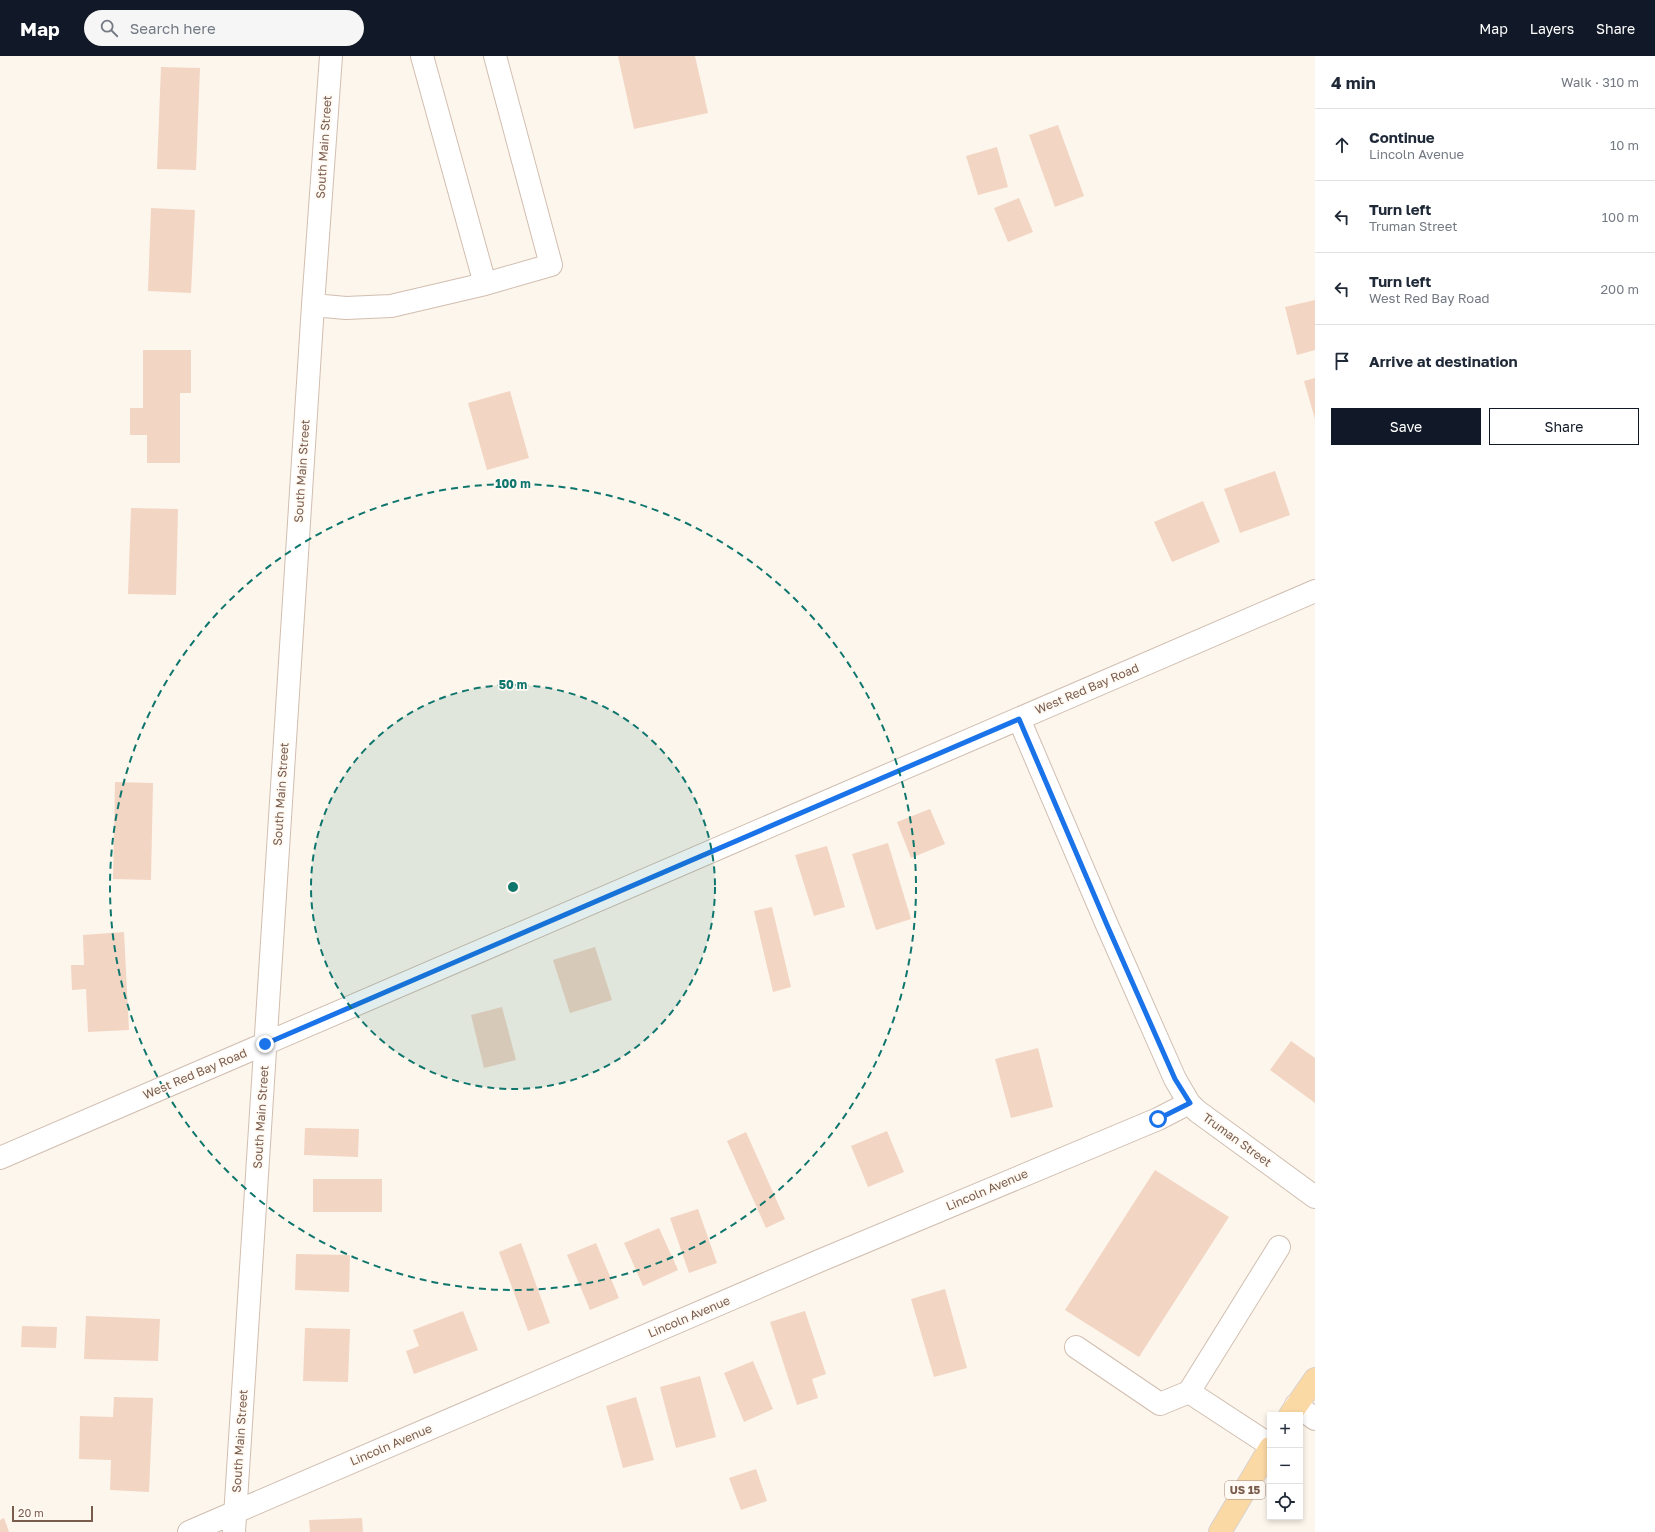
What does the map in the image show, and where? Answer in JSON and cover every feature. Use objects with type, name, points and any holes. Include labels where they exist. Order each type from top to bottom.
[{"type":"main road","points":[[1293,1410],[1315,1379]]},
{"type":"main road","name":"US 15","points":[[1220,1532],[1267,1453]]},
{"type":"street","name":"South Main Street","points":[[235,1522],[313,305],[331,56]]},
{"type":"street","points":[[422,56],[485,284]]},
{"type":"street","points":[[313,305],[346,308],[391,306],[485,284],[551,265],[495,56]]},
{"type":"street","name":"West Red Bay Road","points":[[0,1158],[1315,591]]},
{"type":"street","name":"Truman Street","points":[[1019,719],[1175,1079],[1190,1103],[1197,1111],[1315,1197]]},
{"type":"street","name":"Lincoln Avenue","points":[[189,1532],[235,1522],[826,1258],[1150,1122],[1190,1103]]},
{"type":"street","points":[[1076,1347],[1160,1404],[1189,1392],[1279,1247]]},
{"type":"street","points":[[1189,1392],[1267,1443]]},
{"type":"street","points":[[1293,1410],[1315,1419]]},
{"type":"building","points":[[618,56],[695,56],[708,113],[634,129]]},
{"type":"building","points":[[161,67],[200,68],[196,170],[157,169]]},
{"type":"building","points":[[1058,125],[1084,196],[1055,207],[1029,135]]},
{"type":"building","points":[[997,147],[1008,187],[978,195],[966,156]]},
{"type":"building","points":[[1019,198],[1033,232],[1008,242],[994,208]]},
{"type":"building","points":[[151,208],[195,210],[191,293],[148,291]]},
{"type":"building","points":[[1315,300],[1315,350],[1297,355],[1285,307]]},
{"type":"building","points":[[143,350],[191,350],[191,393],[180,393],[180,463],[147,463],[147,435],[130,435],[130,408],[143,408]]},
{"type":"building","points":[[1315,378],[1315,419],[1304,381]]},
{"type":"building","points":[[510,391],[529,458],[487,470],[468,403]]},
{"type":"building","points":[[1275,471],[1290,515],[1240,533],[1224,489]]},
{"type":"building","points":[[1203,501],[1220,542],[1172,562],[1154,522]]},
{"type":"building","points":[[131,508],[178,509],[176,595],[128,594]]},
{"type":"building","points":[[115,782],[153,783],[151,880],[113,879]]},
{"type":"building","points":[[930,809],[945,844],[911,858],[897,822]]},
{"type":"building","points":[[888,843],[911,919],[876,930],[852,854]]},
{"type":"building","points":[[827,846],[845,907],[814,916],[795,855]]},
{"type":"building","points":[[772,907],[791,987],[773,992],[754,911]]},
{"type":"building","points":[[124,932],[129,1030],[88,1032],[86,989],[72,990],[71,965],[84,965],[83,935]]},
{"type":"building","points":[[595,947],[612,1000],[570,1013],[553,960]]},
{"type":"building","points":[[502,1007],[516,1060],[484,1068],[471,1015]]},
{"type":"building","points":[[1291,1041],[1315,1058],[1315,1103],[1270,1070]]},
{"type":"building","points":[[1038,1048],[1053,1107],[1011,1118],[995,1059]]},
{"type":"building","points":[[305,1128],[359,1129],[358,1157],[304,1155]]},
{"type":"building","points":[[887,1131],[904,1172],[868,1187],[851,1146]]},
{"type":"building","points":[[746,1132],[785,1219],[766,1228],[727,1141]]},
{"type":"building","points":[[1155,1170],[1229,1217],[1139,1357],[1065,1310]]},
{"type":"building","points":[[313,1179],[382,1179],[382,1212],[313,1212]]},
{"type":"building","points":[[698,1209],[717,1263],[689,1273],[670,1218]]},
{"type":"building","points":[[659,1228],[678,1270],[643,1286],[624,1243]]},
{"type":"building","points":[[521,1243],[550,1323],[528,1331],[499,1252]]},
{"type":"building","points":[[596,1243],[619,1298],[590,1310],[567,1255]]},
{"type":"building","points":[[296,1254],[350,1255],[349,1292],[295,1290]]},
{"type":"building","points":[[945,1289],[967,1368],[934,1377],[911,1299]]},
{"type":"building","points":[[463,1311],[478,1350],[414,1374],[406,1351],[419,1346],[413,1330]]},
{"type":"building","points":[[805,1311],[826,1374],[812,1379],[818,1398],[797,1405],[770,1322]]},
{"type":"building","points":[[86,1316],[160,1319],[158,1361],[84,1359]]},
{"type":"building","points":[[22,1326],[57,1327],[56,1348],[21,1347]]},
{"type":"building","points":[[305,1328],[350,1329],[348,1382],[303,1381]]},
{"type":"building","points":[[753,1361],[773,1409],[744,1422],[724,1373]]},
{"type":"building","points":[[700,1376],[716,1437],[676,1448],[660,1387]]},
{"type":"building","points":[[114,1397],[153,1398],[149,1492],[110,1490],[111,1460],[79,1459],[80,1416],[113,1417]]},
{"type":"building","points":[[636,1397],[654,1460],[623,1468],[606,1406]]},
{"type":"building","points":[[756,1469],[767,1501],[741,1510],[729,1478]]},
{"type":"building","points":[[4,1518],[9,1532],[0,1532],[0,1520]]},
{"type":"building","points":[[362,1518],[363,1532],[310,1532],[309,1520]]},
{"type":"route","points":[[265,1044],[1019,719],[1175,1079],[1190,1103],[1158,1119]]}]
